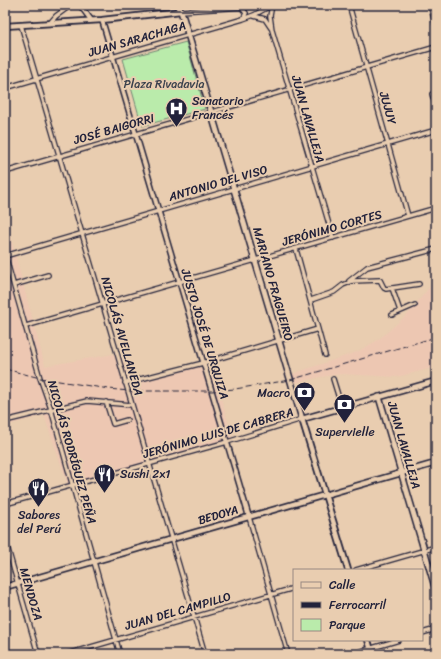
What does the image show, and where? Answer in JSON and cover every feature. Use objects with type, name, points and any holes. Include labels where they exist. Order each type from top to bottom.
[{"type":"main road","name":"MARIANO FRAGUEIRO","points":[[177,5],[181,11],[188,34],[348,569]]},
{"type":"main road","points":[[5,26],[102,20],[181,11]]},
{"type":"main road","name":"JERÓNIMO LUIS DE CABRERA","points":[[302,419],[436,381]]},
{"type":"main road","name":"JUAN LAVALLEJA","points":[[379,397],[436,590]]},
{"type":"main road","name":"BEDOYA","points":[[5,587],[436,463]]},
{"type":"main road","points":[[368,641],[372,654]]},
{"type":"street","points":[[50,23],[56,16],[71,5]]},
{"type":"street","points":[[80,5],[91,20]]},
{"type":"street","points":[[204,10],[208,5]]},
{"type":"street","name":"JUAN SARACHAGA","points":[[5,88],[243,19],[272,5]]},
{"type":"street","name":"JUAN LAVALLEJA","points":[[272,5],[270,16],[272,30],[333,238]]},
{"type":"street","points":[[181,11],[277,5]]},
{"type":"street","name":"JUJUY","points":[[349,5],[408,216]]},
{"type":"street","points":[[430,5],[436,26]]},
{"type":"street","points":[[241,7],[246,13],[243,19]]},
{"type":"street","points":[[254,15],[266,19],[272,30]]},
{"type":"street","name":"JUSTO JOSÉ DE URQUIZA","points":[[102,20],[288,654]]},
{"type":"street","name":"NICOLÁS AVELLANEDA","points":[[21,25],[204,654]]},
{"type":"street","name":"JOSÉ BAIGORRI","points":[[5,172],[436,46]]},
{"type":"street","points":[[432,94],[436,107]]},
{"type":"street","name":"ANTONIO DEL VISO","points":[[5,255],[436,130]]},
{"type":"street","name":"JERÓNIMO CORTES","points":[[26,326],[436,208]]},
{"type":"street","points":[[296,249],[325,355]]},
{"type":"street","points":[[311,300],[334,292],[367,267],[436,249]]},
{"type":"street","name":"NICOLÁS RODRÍGUEZ PEÑA","points":[[5,255],[40,378],[51,409],[120,654]]},
{"type":"street","points":[[14,285],[48,275]]},
{"type":"street","points":[[347,283],[352,281],[380,280],[386,289],[419,284]]},
{"type":"street","points":[[392,288],[400,311]]},
{"type":"street","points":[[392,315],[415,305]]},
{"type":"street","points":[[126,383],[203,363],[318,329]]},
{"type":"street","points":[[333,379],[342,408]]},
{"type":"street","points":[[5,421],[88,401],[132,405]]},
{"type":"street","points":[[106,402],[113,424],[127,420]]},
{"type":"street","name":"JERÓNIMO LUIS DE CABRERA","points":[[5,504],[227,442],[302,419]]},
{"type":"street","name":"MENDOZA","points":[[5,539],[38,654]]},
{"type":"street","points":[[359,569],[436,547]]},
{"type":"street","name":"JUAN DEL CAMPILLO","points":[[67,654],[293,588]]},
{"type":"street","points":[[423,633],[436,629]]},
{"type":"street","points":[[352,654],[395,641]]},
{"type":"shaded area","points":[[5,216],[45,366],[120,353],[133,384],[199,367],[216,380],[233,440],[69,488],[44,415],[5,426]]},
{"type":"shaded area","points":[[436,279],[436,367],[397,377],[342,374],[295,383],[292,374],[357,352],[378,340],[407,315]]},
{"type":"green space","name":"Plaza Rivadavia","points":[[186,42],[205,109],[142,126],[123,59]]},
{"type":"railway","points":[[5,369],[40,378],[109,389],[128,391],[212,391],[235,389],[290,380],[436,337]]},
{"type":"place","name":"Sanatorio Francés","points":[[177,128]]},
{"type":"place","name":"Macro","points":[[305,412]]},
{"type":"place","name":"Supervielle","points":[[345,424]]},
{"type":"place","name":"Sushi 2x1","points":[[104,494]]},
{"type":"place","name":"Sabores del Perú","points":[[39,508]]}]
